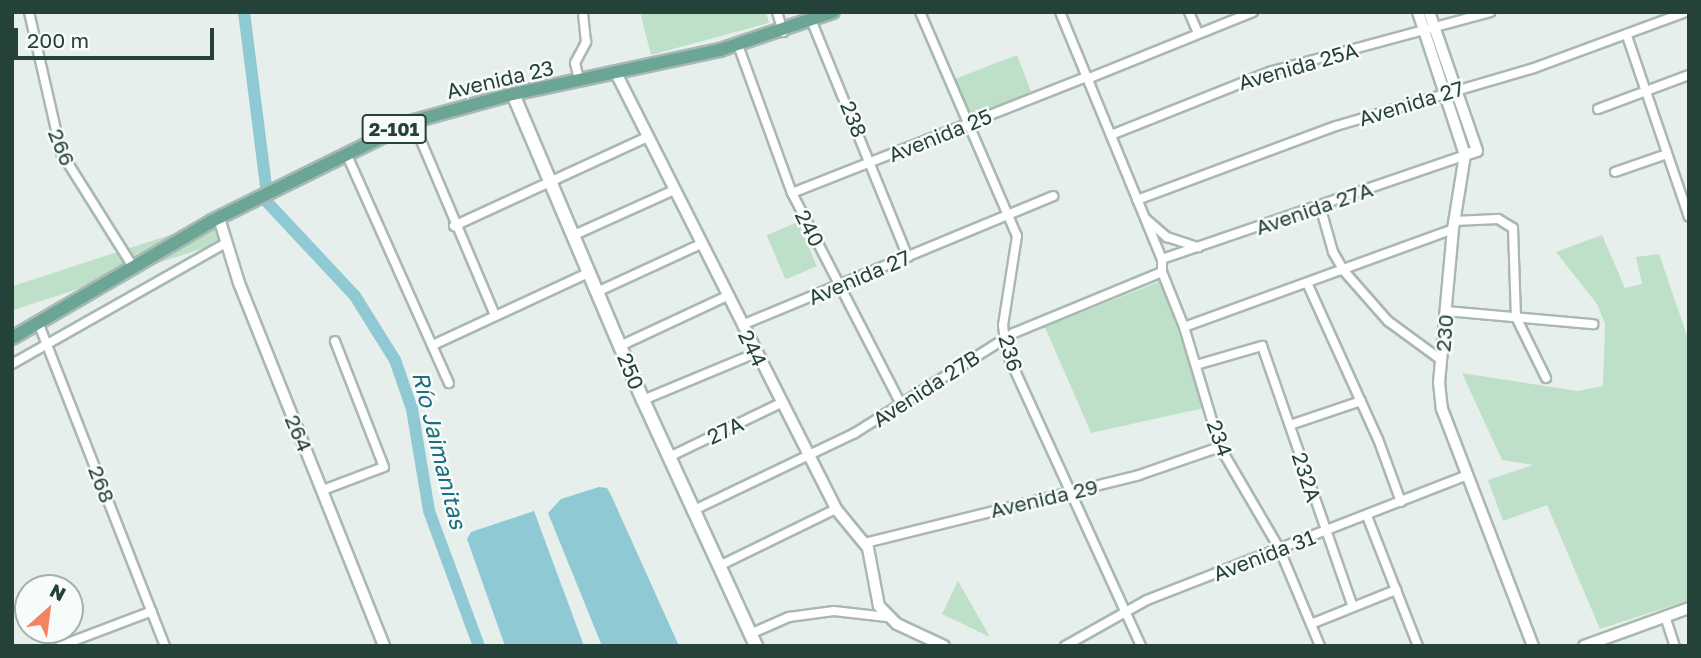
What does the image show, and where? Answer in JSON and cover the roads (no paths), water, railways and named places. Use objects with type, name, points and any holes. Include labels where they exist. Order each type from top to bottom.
[{"type":"main road","name":"Avenida 23","points":[[12,338],[219,218],[414,121],[513,94],[617,75],[738,45],[812,22],[833,12]]},
{"type":"main road","name":"250","points":[[513,94],[668,457],[753,640]]},
{"type":"street","name":"266","points":[[29,12],[61,152],[133,267]]},
{"type":"street","points":[[579,80],[575,63],[586,42],[583,12]]},
{"type":"street","points":[[778,12],[783,32]]},
{"type":"street","name":"236","points":[[920,12],[1007,214],[1016,246],[1003,339],[1068,494],[1141,646]]},
{"type":"street","name":"234","points":[[1060,12],[1162,258],[1162,272],[1184,327],[1220,447],[1279,548],[1320,646]]},
{"type":"street","points":[[1189,12],[1198,33]]},
{"type":"street","name":"Avenida 25","points":[[792,193],[1253,12]]},
{"type":"street","name":"230","points":[[1418,12],[1428,30],[1450,91],[1477,151],[1465,155]]},
{"type":"street","name":"230","points":[[1428,30],[1429,12]]},
{"type":"street","name":"Avenida 25A","points":[[1111,135],[1272,71],[1490,12]]},
{"type":"street","name":"Avenida 27","points":[[1138,200],[1336,126],[1627,36],[1686,12]]},
{"type":"street","name":"238","points":[[812,22],[872,163],[908,257]]},
{"type":"street","points":[[1627,36],[1689,217]]},
{"type":"street","name":"240","points":[[738,45],[792,193],[900,402]]},
{"type":"street","name":"244","points":[[617,75],[645,138],[836,509],[865,543],[876,595],[887,617]]},
{"type":"street","points":[[1598,109],[1689,75]]},
{"type":"street","name":"230","points":[[1450,91],[1465,155],[1453,225],[1441,360],[1443,409],[1534,646]]},
{"type":"street","points":[[419,136],[454,226],[495,315]]},
{"type":"street","points":[[454,226],[645,138]]},
{"type":"street","points":[[346,153],[449,383]]},
{"type":"street","points":[[1615,172],[1667,153]]},
{"type":"street","name":"Avenida 27A","points":[[1162,258],[1201,247],[1465,155]]},
{"type":"street","points":[[572,236],[672,191]]},
{"type":"street","name":"Avenida 27","points":[[742,325],[1053,196]]},
{"type":"street","points":[[1320,206],[1344,271],[1388,321],[1441,360]]},
{"type":"street","name":"264","points":[[219,218],[226,243],[384,646]]},
{"type":"street","points":[[1145,219],[1167,237],[1201,247]]},
{"type":"street","points":[[1184,327],[1308,285],[1453,225],[1498,219],[1513,228],[1516,317],[1546,379]]},
{"type":"street","points":[[12,364],[226,243]]},
{"type":"street","points":[[597,292],[701,244]]},
{"type":"street","points":[[433,345],[588,272]]},
{"type":"street","name":"Avenida 27B","points":[[692,511],[809,457],[1003,339],[1162,272]]},
{"type":"street","points":[[1308,285],[1362,401],[1401,502]]},
{"type":"street","points":[[620,346],[727,296]]},
{"type":"street","points":[[1446,312],[1593,324]]},
{"type":"street","name":"268","points":[[38,322],[165,646]]},
{"type":"street","points":[[323,489],[384,467],[335,341]]},
{"type":"street","name":"232A","points":[[1196,365],[1262,346],[1353,607]]},
{"type":"street","points":[[643,400],[756,353]]},
{"type":"street","points":[[1290,425],[1362,401]]},
{"type":"street","name":"27A","points":[[668,457],[781,403]]},
{"type":"street","name":"Avenida 29","points":[[865,543],[1068,494],[1220,447]]},
{"type":"street","name":"Avenida 31","points":[[1065,646],[1124,611],[1468,475]]},
{"type":"street","points":[[719,566],[836,509]]},
{"type":"street","points":[[1367,516],[1418,646]]},
{"type":"street","points":[[1311,624],[1396,590]]},
{"type":"street","points":[[1584,646],[1689,608]]},
{"type":"street","points":[[60,646],[152,611]]},
{"type":"street","points":[[753,640],[789,617],[834,611],[887,617],[944,646]]},
{"type":"street","points":[[1665,616],[1675,646]]},
{"type":"water","points":[[599,487],[607,488],[611,495],[679,646],[602,646],[548,513],[561,499]]},
{"type":"water","points":[[534,511],[584,646],[505,646],[467,539],[471,532]]},
{"type":"waterway","name":"Río Jaimanitas","points":[[244,12],[268,203],[355,296],[395,360],[412,409],[429,511],[479,646]]}]
